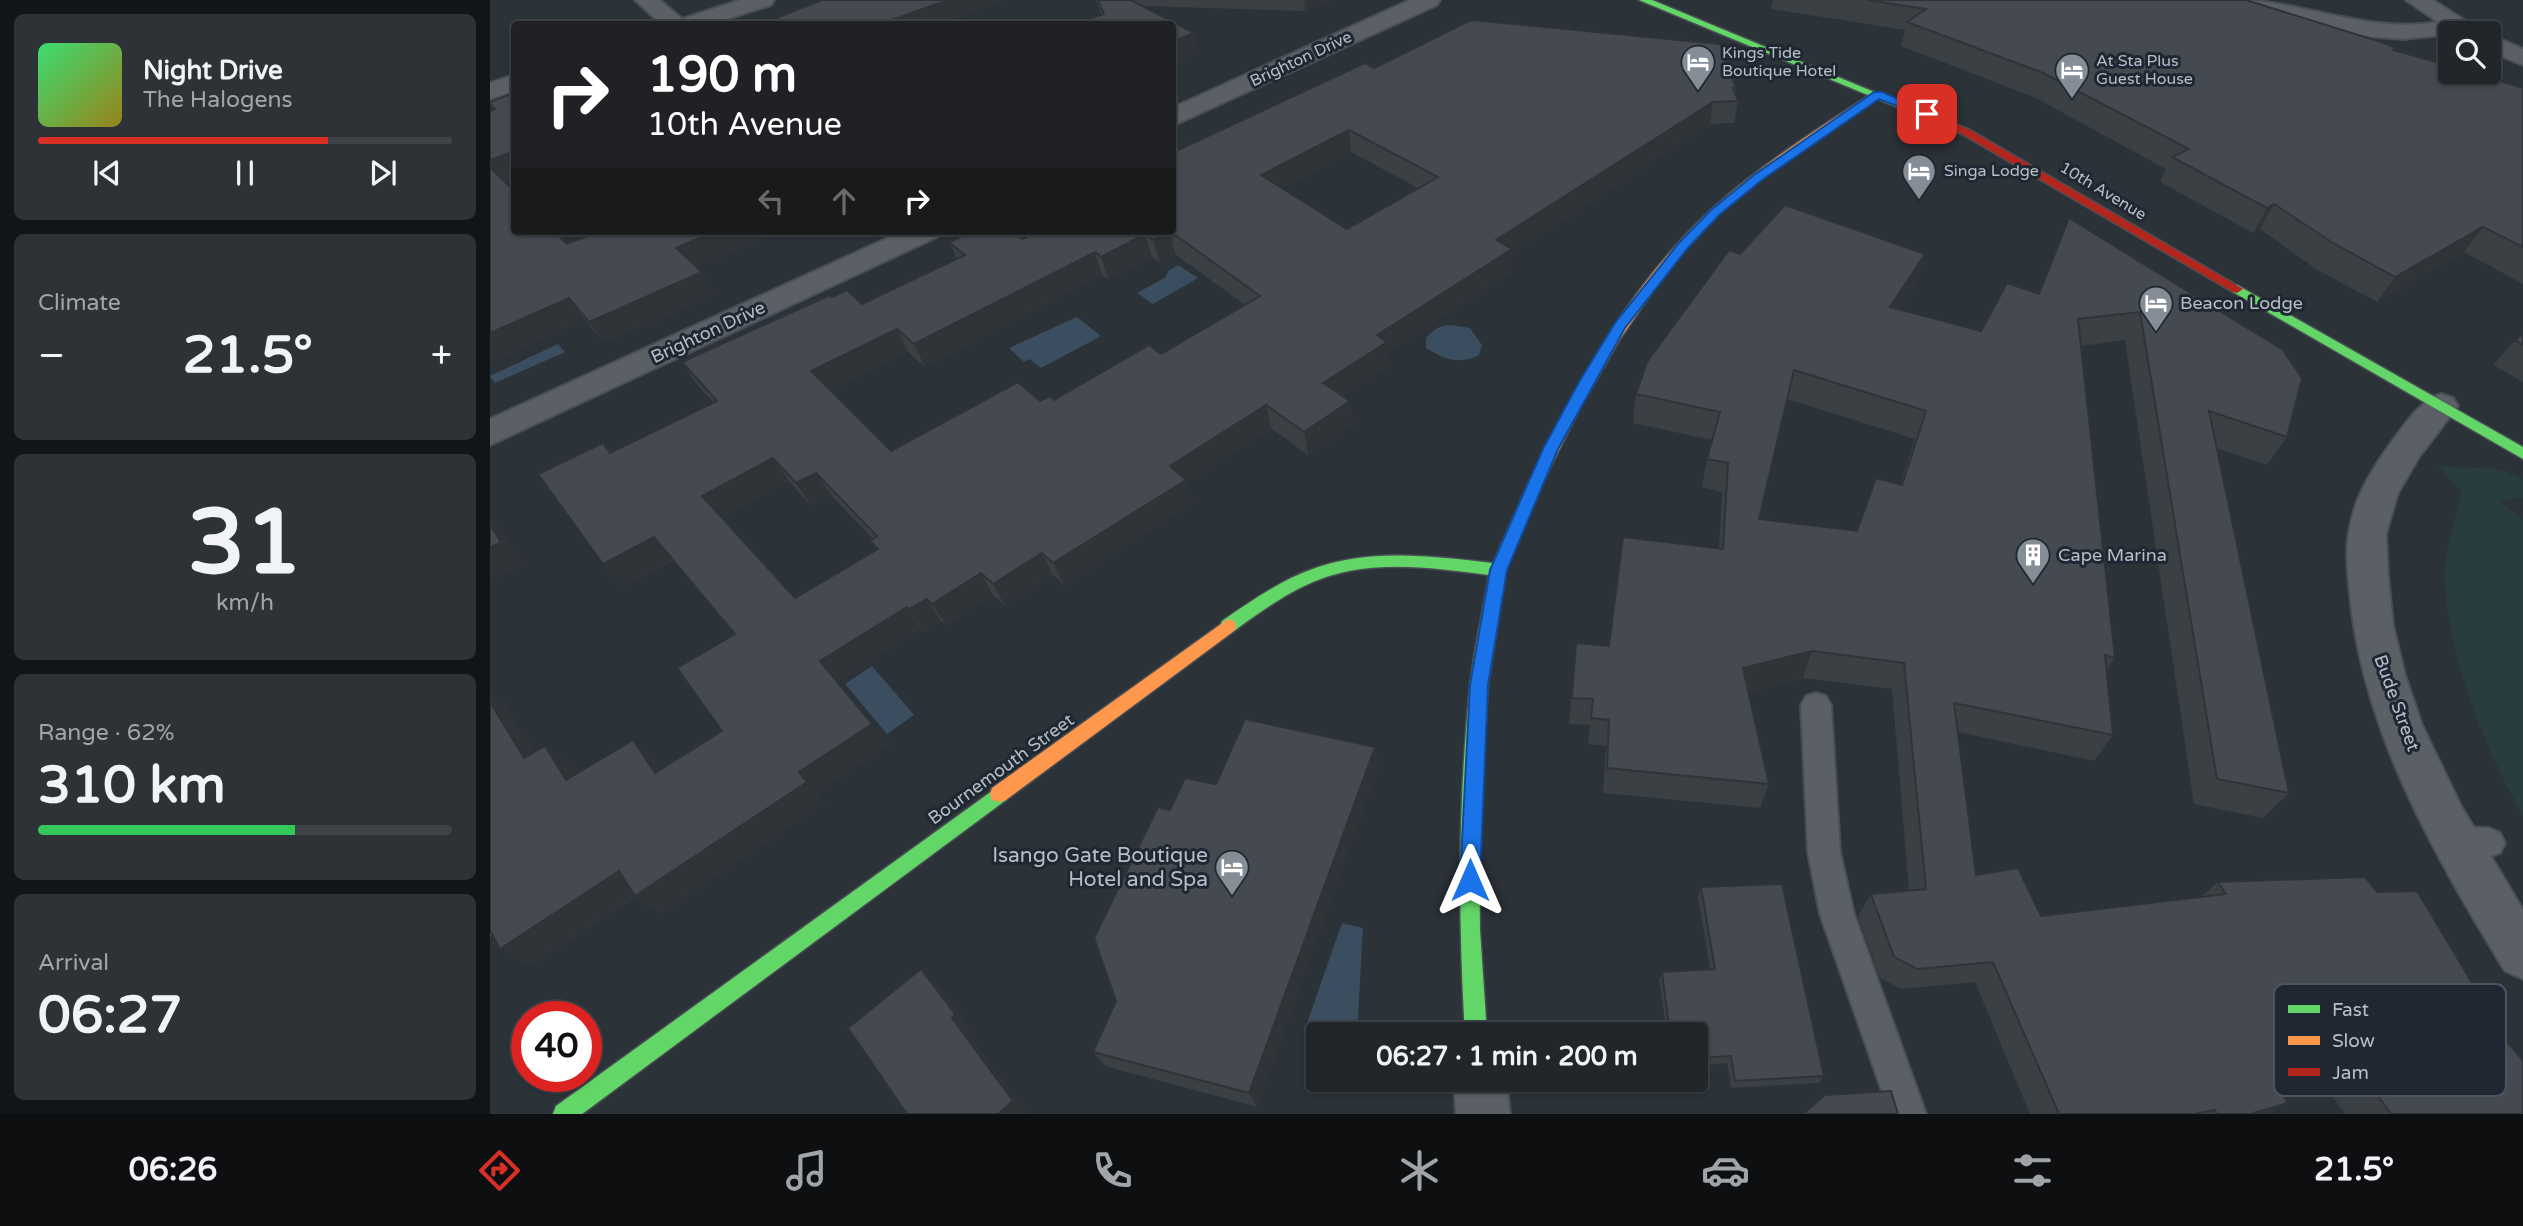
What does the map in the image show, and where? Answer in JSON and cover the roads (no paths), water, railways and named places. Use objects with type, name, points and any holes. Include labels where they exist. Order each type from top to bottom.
[{"type":"street","points":[[646,0],[670,21]]},
{"type":"street","points":[[698,21],[763,0]]},
{"type":"street","name":"Brighton Drive","points":[[1176,116],[1429,0]]},
{"type":"street","name":"10th Avenue","points":[[1644,0],[1927,114],[2000,150],[2523,454]]},
{"type":"street","points":[[2245,0],[2324,24],[2374,33],[2438,32]]},
{"type":"street","points":[[2417,0],[2453,21]]},
{"type":"street","points":[[2501,47],[2523,58]]},
{"type":"street","points":[[490,92],[511,84]]},
{"type":"street","points":[[1475,1022],[1470,930],[1474,750],[1479,685],[1499,570],[1535,484],[1575,402],[1620,326],[1652,284],[1715,212],[1774,165],[1878,94]]},
{"type":"street","name":"Brighton Drive","points":[[490,433],[918,235]]},
{"type":"street","name":"Bude Street","points":[[2441,406],[2384,481],[2368,529],[2369,598],[2380,666],[2413,750],[2473,843],[2523,954]]},
{"type":"street","name":"Bournemouth Street","points":[[564,1114],[1248,611],[1295,582],[1322,569],[1377,558],[1499,570]]},
{"type":"street","points":[[1481,1092],[1483,1114]]},
{"type":"lane","points":[[1816,705],[1824,852],[1837,914],[1908,1114]]},
{"type":"water","points":[[1178,265],[1198,278],[1153,304],[1137,293],[1166,277],[1168,271]]},
{"type":"water","points":[[1077,317],[1101,336],[1041,368],[1030,359],[1024,362],[1009,348]]},
{"type":"water","points":[[1451,325],[1470,328],[1482,345],[1479,355],[1465,360],[1452,360],[1426,348],[1426,338],[1431,333],[1440,327]]},
{"type":"water","points":[[558,344],[565,352],[495,383],[490,376]]},
{"type":"water","points":[[872,666],[914,715],[887,734],[845,684]]},
{"type":"water","points":[[1342,923],[1363,928],[1358,1022],[1307,1022]]},
{"type":"place","name":"Kings Tide Boutique Hotel","points":[[1698,92]]},
{"type":"place","name":"At Sta Plus Guest House","points":[[2072,100]]},
{"type":"place","name":"Singa Lodge","points":[[1919,201]]},
{"type":"place","name":"Beacon Lodge","points":[[2156,333]]},
{"type":"place","name":"Cape Marina","points":[[2033,585]]},
{"type":"place","name":"Isango Gate Boutique Hotel and Spa","points":[[1232,897]]}]
